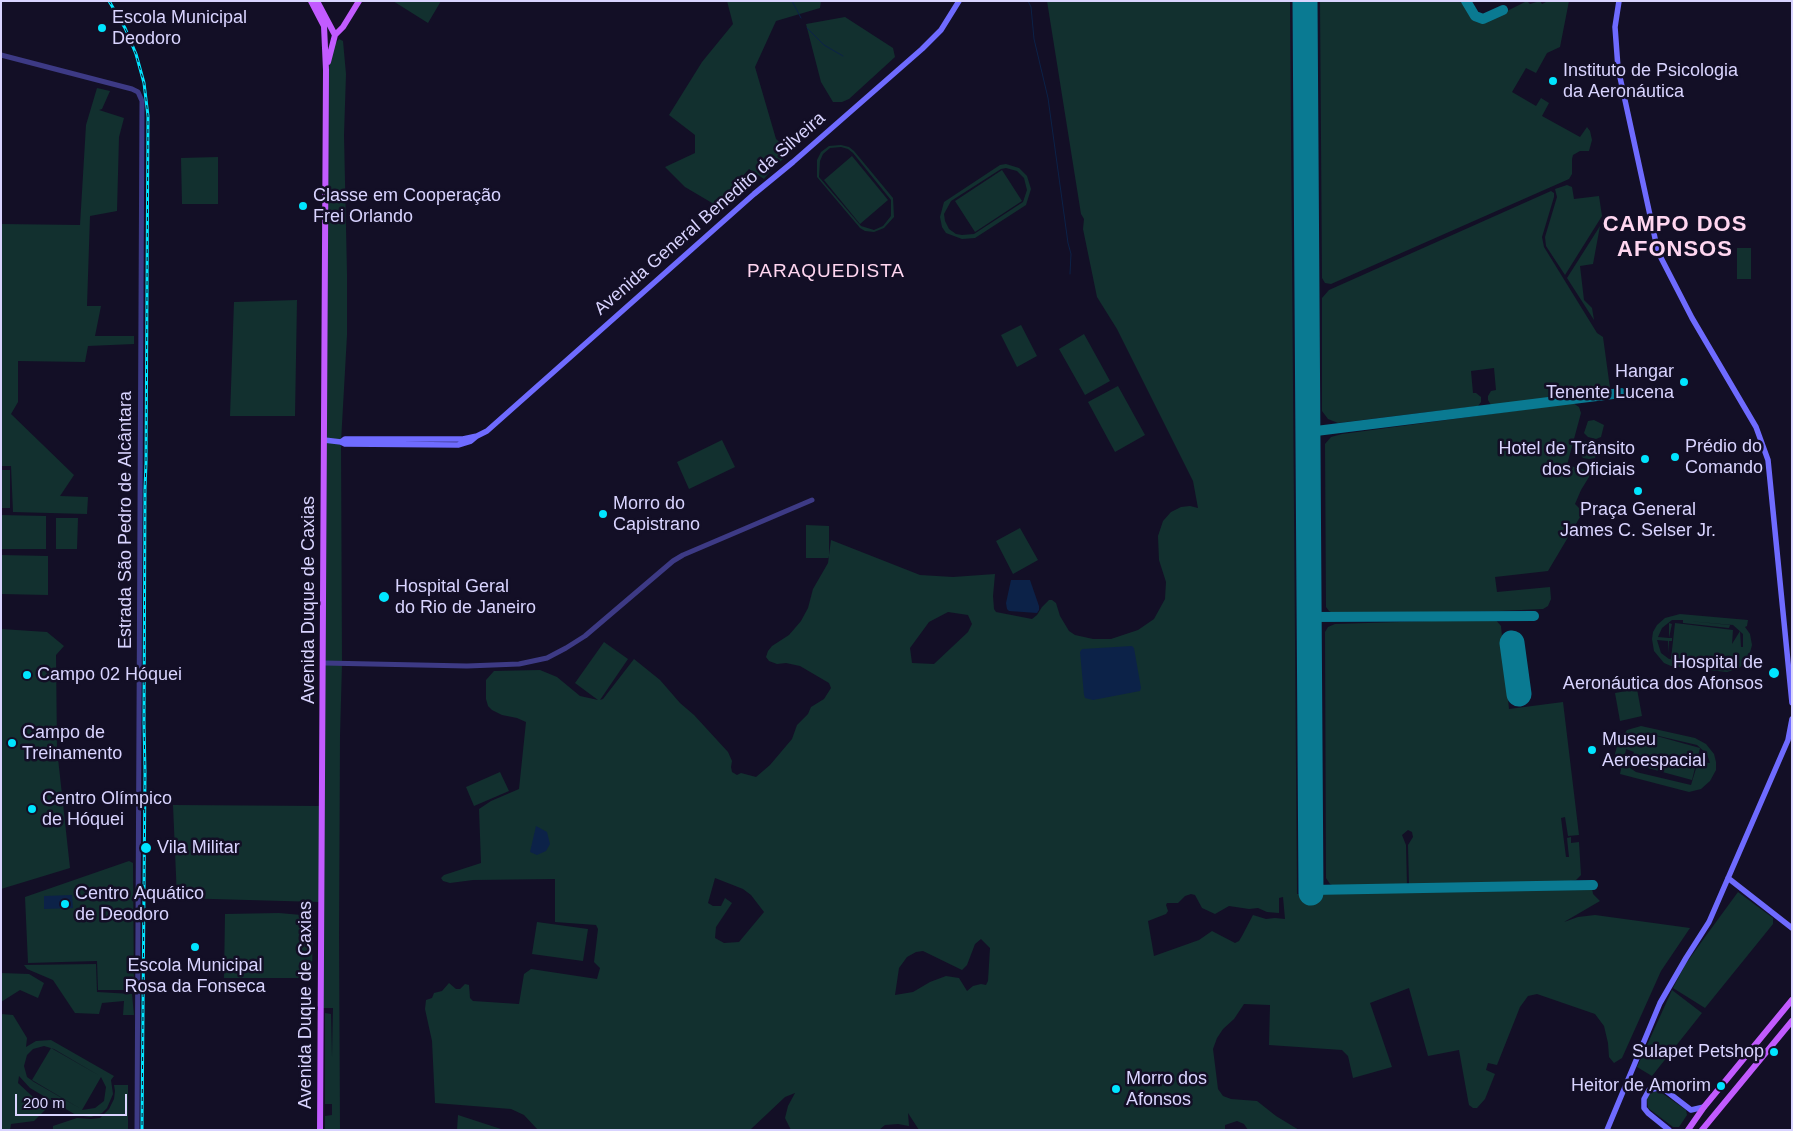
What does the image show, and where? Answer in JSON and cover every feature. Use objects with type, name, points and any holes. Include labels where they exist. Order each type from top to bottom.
[{"type":"main road","name":"Avenida Duque de Caxias","points":[[311,1],[324,26],[326,70],[320,1130]]},
{"type":"main road","points":[[317,1],[335,35]]},
{"type":"main road","points":[[335,35],[343,27],[359,1]]},
{"type":"main road","name":"Avenida General Benedito da Silveira","points":[[952,11],[955,1]]},
{"type":"main road","name":"Avenida General Benedito da Silveira","points":[[324,440],[341,442],[345,439],[457,439],[479,435],[914,56],[938,34],[958,1]]},
{"type":"main road","points":[[1619,1],[1614,28],[1618,68],[1658,252],[1692,318],[1756,427],[1768,460],[1792,703]]},
{"type":"main road","points":[[324,26],[342,38]]},
{"type":"main road","name":"Avenida Duque de Caxias","points":[[326,70],[335,35]]},
{"type":"main road","points":[[1607,1130],[1660,1003],[1706,928],[1788,740],[1792,719]]},
{"type":"main road","points":[[1728,878],[1792,928]]},
{"type":"main road","points":[[1688,1130],[1704,1107],[1792,1000]]},
{"type":"main road","points":[[1702,1130],[1792,1021]]},
{"type":"main road","points":[[1669,1130],[1644,1108],[1644,1099],[1649,1090],[1658,1088],[1665,1090],[1691,1110],[1704,1107]]},
{"type":"street","name":"Estrada São Pedro de Alcântara","points":[[1,55],[132,89],[138,92],[142,109],[137,1130]]},
{"type":"street","points":[[324,663],[467,666],[519,664],[547,658],[585,636],[661,570],[678,558],[812,500]]},
{"type":"green space","points":[[393,1],[441,1],[428,23]]},
{"type":"green space","points":[[727,1],[821,1],[820,8],[776,21],[755,67],[776,139],[791,152],[764,179],[749,169],[740,179],[735,201],[724,210],[685,187],[665,167],[695,153],[695,135],[669,115],[702,62],[733,24]]},
{"type":"green space","points":[[1047,1],[1290,1],[1297,894],[1592,888],[1593,894],[1600,901],[1564,922],[1578,917],[1595,915],[1690,928],[1661,971],[1622,1058],[1614,1063],[1609,1057],[1604,1026],[1595,1014],[1537,994],[1528,996],[1520,1007],[1497,1065],[1488,1063],[1486,1070],[1495,1074],[1485,1099],[1477,1108],[1473,1108],[1469,1105],[1459,1050],[1428,1056],[1409,988],[1370,1003],[1392,1067],[1353,1078],[1348,1056],[1342,1050],[1269,1045],[1270,1005],[1244,1004],[1234,1019],[1223,1029],[1213,1049],[1218,1089],[1223,1096],[1231,1099],[1257,1101],[1276,1116],[1299,1130],[1248,1130],[1244,1124],[1237,1121],[1225,1125],[1225,1130],[919,1130],[908,1113],[909,1126],[898,1124],[885,1125],[879,1130],[791,1130],[785,1118],[788,1106],[795,1093],[785,1097],[750,1130],[538,1130],[524,1115],[511,1109],[435,1103],[432,1041],[425,1009],[426,1000],[432,998],[434,993],[442,991],[449,983],[456,989],[460,989],[465,984],[469,985],[470,998],[473,1001],[519,1004],[524,974],[531,969],[597,979],[600,968],[594,962],[598,929],[596,925],[555,922],[555,879],[473,880],[450,883],[443,881],[441,878],[444,875],[481,863],[479,809],[491,801],[519,789],[526,722],[502,715],[488,706],[486,680],[494,671],[540,670],[557,677],[580,696],[598,700],[575,683],[604,642],[628,659],[600,700],[603,699],[634,659],[660,680],[728,752],[732,761],[732,772],[737,775],[741,773],[756,777],[770,765],[792,739],[797,725],[808,714],[811,707],[824,699],[831,688],[829,683],[800,666],[786,663],[777,664],[769,661],[766,657],[772,646],[789,635],[801,621],[808,608],[813,589],[828,563],[831,540],[920,575],[953,577],[995,574],[993,596],[996,612],[1032,619],[1049,600],[1052,600],[1056,603],[1060,616],[1069,631],[1075,635],[1093,639],[1111,639],[1138,630],[1154,619],[1165,599],[1166,582],[1159,560],[1158,536],[1163,521],[1171,512],[1181,507],[1190,506],[1198,508],[1193,481],[1117,329],[1097,297],[1083,229],[1084,219],[1081,214]],"holes":[[[948,612],[968,615],[972,624],[968,632],[934,664],[912,663],[910,648],[929,622]],[[715,878],[743,889],[751,895],[764,912],[739,942],[724,943],[715,938],[716,927],[732,903],[725,898],[721,906],[713,906],[708,903]],[[1195,895],[1202,908],[1215,914],[1229,906],[1249,909],[1258,908],[1267,912],[1279,913],[1279,898],[1283,897],[1285,919],[1266,919],[1253,915],[1239,941],[1235,943],[1212,931],[1199,940],[1154,956],[1148,921],[1166,914],[1168,911],[1167,903],[1178,903],[1185,896]],[[981,939],[990,948],[988,981],[986,985],[973,986],[967,991],[959,978],[946,976],[930,982],[913,992],[895,995],[899,968],[907,957],[916,952],[923,951],[962,970],[967,965],[975,944]]]},
{"type":"green space","points":[[1320,1],[1463,1],[1473,18],[1481,21],[1489,20],[1527,1],[1530,4],[1540,1],[1542,4],[1548,1],[1569,1],[1560,47],[1547,53],[1536,73],[1526,68],[1512,92],[1536,106],[1541,98],[1549,103],[1542,116],[1580,137],[1587,127],[1592,140],[1589,151],[1580,151],[1573,155],[1572,174],[1569,179],[1331,284],[1325,283],[1322,278]]},
{"type":"green space","points":[[845,17],[893,48],[895,57],[849,99],[842,102],[833,102],[821,82],[806,24]]},
{"type":"green space","points":[[339,39],[343,41],[346,74],[344,135],[347,274],[347,335],[341,442],[340,1130],[325,1130],[325,1116],[332,1115],[332,1104],[325,1104],[325,1013],[331,1014],[332,1057],[333,1008],[320,1008],[319,902],[177,898],[173,805],[321,806],[326,70],[329,69],[331,49]]},
{"type":"green space","points":[[97,88],[110,91],[102,109],[99,110],[124,118],[119,137],[117,211],[90,216],[87,306],[101,306],[95,336],[134,336],[134,344],[88,346],[85,362],[18,361],[18,402],[11,414],[74,475],[60,496],[88,497],[87,514],[13,512],[11,466],[1,466],[1,224],[80,225],[86,125]]},
{"type":"green space","points":[[841,145],[849,147],[854,151],[893,198],[894,217],[884,228],[874,232],[865,231],[860,228],[817,177],[817,160],[821,152],[829,146]],"holes":[[[841,147],[848,149],[891,200],[891,216],[883,226],[874,230],[861,226],[819,177],[820,161],[823,154],[830,148]]]},
{"type":"green space","points":[[852,156],[888,200],[860,224],[824,180]]},
{"type":"green space","points":[[218,157],[218,204],[182,204],[181,158]]},
{"type":"green space","points":[[1006,164],[1019,168],[1027,176],[1031,189],[1026,205],[975,238],[962,239],[946,233],[942,227],[940,217],[944,202],[1000,165]],"holes":[[[1006,168],[1017,171],[1024,178],[1027,190],[1023,202],[974,234],[956,234],[949,229],[944,214],[951,201],[1001,169]]]},
{"type":"green space","points":[[1002,170],[1022,201],[975,232],[955,201]]},
{"type":"green space","points":[[1567,185],[1572,187],[1574,199],[1599,196],[1602,216],[1565,275],[1546,246],[1545,237],[1557,197],[1555,189]]},
{"type":"green space","points":[[1551,191],[1554,193],[1554,197],[1542,237],[1544,247],[1597,333],[1603,337],[1610,388],[1587,393],[1491,405],[1488,396],[1491,391],[1496,390],[1494,368],[1471,371],[1473,393],[1481,397],[1481,402],[1478,406],[1338,423],[1328,419],[1322,411],[1322,298],[1329,290]]},
{"type":"green space","points":[[1600,226],[1593,264],[1580,266],[1584,300],[1592,308],[1594,320],[1567,278]]},
{"type":"green space","points":[[1737,248],[1751,248],[1751,279],[1737,279]]},
{"type":"green space","points":[[297,300],[295,416],[230,416],[234,302]]},
{"type":"green space","points":[[1021,325],[1037,356],[1017,367],[1001,335]]},
{"type":"green space","points":[[1084,334],[1110,381],[1085,395],[1059,349]]},
{"type":"green space","points":[[1118,386],[1145,435],[1115,452],[1088,402]]},
{"type":"green space","points":[[1573,403],[1579,407],[1581,413],[1567,465],[1592,472],[1575,504],[1583,512],[1548,571],[1495,577],[1497,592],[1550,587],[1551,599],[1548,606],[1543,609],[1499,611],[1335,614],[1329,611],[1326,607],[1325,444],[1331,437]]},
{"type":"green space","points":[[1594,420],[1604,425],[1601,437],[1596,439],[1588,437],[1584,433],[1588,421]]},
{"type":"green space","points":[[722,440],[735,467],[689,489],[677,462]]},
{"type":"green space","points":[[1588,441],[1598,446],[1595,458],[1583,458],[1579,453],[1582,442]]},
{"type":"green space","points":[[1,470],[10,470],[10,508],[1,508]]},
{"type":"green space","points":[[1,515],[46,516],[46,549],[1,549]]},
{"type":"green space","points":[[56,518],[78,518],[77,549],[56,549]]},
{"type":"green space","points":[[806,525],[829,526],[829,558],[806,558]]},
{"type":"green space","points":[[1020,528],[1038,560],[1013,574],[996,541]]},
{"type":"green space","points":[[1,555],[48,556],[48,595],[1,594]]},
{"type":"green space","points":[[1680,614],[1748,620],[1745,627],[1750,634],[1752,645],[1748,660],[1739,668],[1727,672],[1671,666],[1664,663],[1654,651],[1652,639],[1657,625],[1665,618]],"holes":[[[1672,620],[1683,620],[1683,623],[1729,628],[1730,625],[1688,621],[1733,625],[1740,631],[1732,644],[1733,630],[1675,623],[1671,659],[1726,665],[1669,659],[1661,653],[1657,640],[1668,641],[1668,653],[1669,641],[1672,641],[1672,638],[1658,637],[1662,628]],[[1740,631],[1743,634],[1743,647],[1741,647]]]},
{"type":"green space","points":[[1495,619],[1501,626],[1509,709],[1563,702],[1579,835],[1568,836],[1565,817],[1561,818],[1566,857],[1569,857],[1567,838],[1571,837],[1571,843],[1579,842],[1581,875],[1576,880],[1571,881],[1409,886],[1408,845],[1413,837],[1412,832],[1408,830],[1402,835],[1406,845],[1407,886],[1336,887],[1330,884],[1326,878],[1325,632],[1328,627],[1335,624]]},
{"type":"green space","points":[[1669,623],[1672,624],[1669,638]]},
{"type":"green space","name":"Centro Olímpico de Hóquei","points":[[1,629],[47,632],[64,646],[56,655],[57,749],[70,868],[1,889]]},
{"type":"green space","points":[[1637,689],[1642,716],[1620,721],[1615,693]]},
{"type":"green space","points":[[1641,726],[1695,738],[1706,744],[1714,754],[1716,770],[1710,781],[1701,789],[1689,792],[1620,774],[1621,769],[1615,754],[1618,742],[1627,730]],"holes":[[[1642,732],[1697,745],[1707,754],[1710,763],[1698,762],[1691,785],[1636,772],[1627,766],[1624,760],[1626,749],[1634,752],[1628,766],[1631,767],[1633,764],[1692,780],[1700,748]]]},
{"type":"green space","points":[[500,772],[509,791],[474,806],[466,787]]},
{"type":"green space","points":[[129,861],[133,863],[134,990],[98,990],[97,961],[28,963],[25,897]]},
{"type":"green space","points":[[1738,892],[1773,918],[1773,924],[1705,1008],[1673,988],[1685,965]]},
{"type":"green space","points":[[279,913],[313,916],[312,978],[224,978],[225,914]]},
{"type":"green space","points":[[537,922],[588,929],[583,961],[532,954]]},
{"type":"green space","points":[[96,964],[97,992],[132,994],[134,1015],[123,1015],[124,1001],[102,1003],[99,1014],[75,1013],[53,980],[27,969],[24,965]]},
{"type":"green space","points":[[1,973],[29,974],[44,983],[38,998],[20,990],[1,1002]]},
{"type":"green space","points":[[1672,990],[1702,1013],[1652,1076],[1637,1067]]},
{"type":"green space","points":[[1,1014],[13,1015],[27,1038],[26,1047],[36,1041],[51,1040],[114,1076],[111,1080],[113,1094],[107,1108],[102,1113],[91,1117],[76,1115],[30,1088],[19,1076],[18,1083],[46,1109],[34,1121],[11,1124],[10,1130],[1,1130]],"holes":[[[44,1046],[51,1048],[32,1080],[81,1109],[34,1082],[27,1077],[24,1066],[27,1055],[33,1049]],[[51,1048],[54,1049],[100,1076]],[[101,1077],[106,1087],[104,1101],[95,1108],[82,1110]]]},
{"type":"green space","points":[[114,1085],[128,1085],[128,1130],[53,1130],[53,1126],[77,1118],[100,1118],[109,1109],[114,1099]]},
{"type":"green space","points":[[1659,1091],[1686,1110],[1687,1115],[1679,1127],[1673,1127],[1648,1108],[1647,1099],[1649,1095],[1652,1092]]},
{"type":"green space","points":[[458,1115],[504,1130],[457,1130]]},
{"type":"water","points":[[1011,580],[1030,580],[1039,606],[1037,613],[1009,611],[1007,609],[1006,603]]},
{"type":"water","points":[[1132,646],[1134,648],[1140,691],[1093,700],[1085,698],[1080,652],[1082,649]]},
{"type":"water","points":[[536,826],[547,832],[550,844],[546,851],[537,855],[530,852]]},
{"type":"water","points":[[72,895],[73,908],[44,909],[44,896]]},
{"type":"waterway","points":[[792,1],[801,18]]},
{"type":"waterway","points":[[1028,1],[1031,7],[1034,39],[1048,98],[1071,254],[1070,274]]},
{"type":"waterway","points":[[807,28],[824,45],[843,56]]},
{"type":"taxiway","points":[[1466,1],[1475,16],[1483,19],[1503,10]]},
{"type":"taxiway","points":[[1308,432],[1621,393]]},
{"type":"taxiway","points":[[1309,617],[1534,616]]},
{"type":"taxiway","points":[[1311,890],[1593,885]]},
{"type":"runway","points":[[1305,1],[1311,893]]},
{"type":"runway","points":[[1512,643],[1519,694]]},
{"type":"railway","points":[[109,1],[125,28],[136,54],[144,83],[148,116],[142,1130]]},
{"type":"place","name":"Escola Municipal Deodoro","points":[[102,28]]},
{"type":"place","name":"Instituto de Psicologia da Aeronáutica","points":[[1553,81]]},
{"type":"place","name":"Classe em Cooperação Frei Orlando","points":[[303,206]]},
{"type":"place","name":"Hangar Tenente Lucena","points":[[1684,382]]},
{"type":"place","name":"Prédio do Comando","points":[[1675,457]]},
{"type":"place","name":"Hotel de Trânsito dos Oficiais","points":[[1645,459]]},
{"type":"place","name":"Praça General James C. Selser Jr.","points":[[1638,491]]},
{"type":"place","name":"Morro do Capistrano","points":[[603,514]]},
{"type":"place","name":"Hospital Geral do Rio de Janeiro","points":[[384,597]]},
{"type":"place","name":"Hospital de Aeronáutica dos Afonsos","points":[[1774,673]]},
{"type":"place","name":"Campo 02 Hóquei","points":[[27,675]]},
{"type":"place","name":"Campo de Treinamento","points":[[12,743]]},
{"type":"place","name":"Museu Aeroespacial","points":[[1592,750]]},
{"type":"place","name":"Centro Olímpico de Hóquei","points":[[32,809]]},
{"type":"place","name":"Vila Militar","points":[[146,848]]},
{"type":"place","name":"Centro Aquático de Deodoro","points":[[65,904]]},
{"type":"place","name":"Escola Municipal Rosa da Fonseca","points":[[195,947]]},
{"type":"place","name":"Sulapet Petshop","points":[[1774,1052]]},
{"type":"place","name":"Heitor de Amorim","points":[[1721,1086]]},
{"type":"place","name":"Morro dos Afonsos","points":[[1116,1089]]},
{"type":"district","name":"CAMPO DOS AFONSOS","points":[[1675,238]]},
{"type":"district","name":"PARAQUEDISTA","points":[[826,272]]}]
